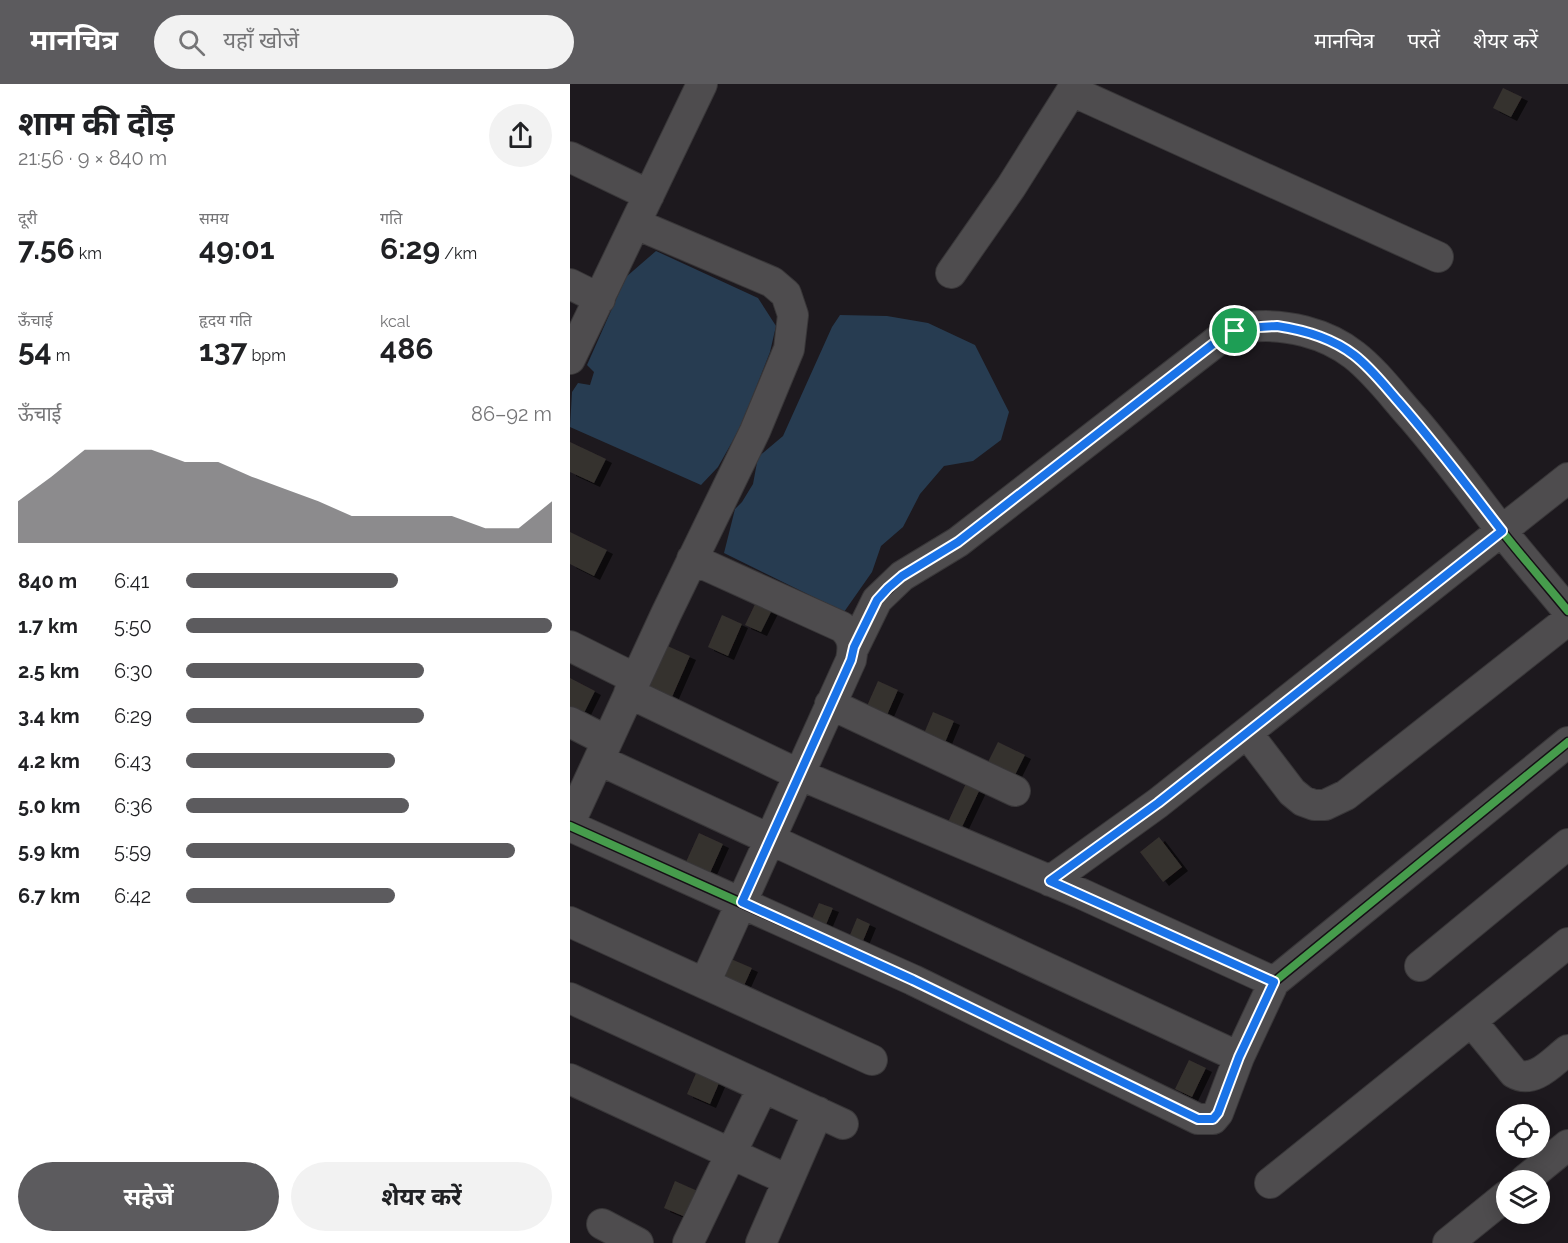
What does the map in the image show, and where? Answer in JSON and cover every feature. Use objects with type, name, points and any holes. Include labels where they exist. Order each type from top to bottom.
[{"type":"street","points":[[570,359],[702,84]]},
{"type":"street","points":[[951,273],[1011,188],[1074,88],[1438,257]]},
{"type":"street","points":[[570,158],[650,195]]},
{"type":"street","points":[[636,224],[772,282],[786,294],[793,315],[789,349],[774,388],[692,559],[570,824],[913,980],[1198,1119],[1213,1119],[1218,1113],[1239,1057],[1274,982],[1568,742]]},
{"type":"street","points":[[570,284],[600,299]]},
{"type":"street","points":[[705,983],[877,600],[902,576],[958,542],[1217,341],[1235,331],[1249,327],[1277,326],[1302,330],[1353,354],[1370,369],[1442,452],[1502,531],[1568,611]]},
{"type":"street","points":[[1050,881],[1151,808],[1568,478]]},
{"type":"street","points":[[692,559],[842,627],[850,634],[854,647]]},
{"type":"street","points":[[1247,733],[1292,792],[1303,801],[1314,805],[1325,805],[1346,795],[1568,620]]},
{"type":"street","points":[[570,646],[633,686],[798,774],[1050,881],[1274,982]]},
{"type":"street","points":[[830,704],[1015,791]]},
{"type":"street","points":[[570,722],[603,750],[771,840],[1239,1057]]},
{"type":"street","points":[[1420,966],[1568,844]]},
{"type":"street","points":[[570,922],[872,1060]]},
{"type":"street","points":[[1270,1183],[1568,943]]},
{"type":"street","points":[[570,998],[831,1118],[788,1180],[761,1243]]},
{"type":"street","points":[[1472,1022],[1514,1073],[1521,1077],[1530,1077],[1568,1050]]},
{"type":"street","points":[[570,1079],[788,1180]]},
{"type":"street","points":[[688,1243],[763,1087]]},
{"type":"street","points":[[1538,1170],[1568,1146]]},
{"type":"street","points":[[1448,1243],[1496,1204]]},
{"type":"street","points":[[602,1224],[638,1243]]},
{"type":"water","points":[[656,251],[758,298],[776,326],[770,352],[741,426],[718,467],[701,485],[570,427],[572,392],[578,383],[590,385],[594,372],[587,365],[626,277]]},
{"type":"water","points":[[840,315],[887,316],[928,323],[975,345],[1009,412],[1001,440],[973,461],[944,466],[920,494],[903,527],[881,546],[872,572],[844,612],[724,553],[735,509],[753,484],[758,457],[783,436],[832,327]]},
{"type":"building","points":[[1503,88],[1522,97],[1511,117],[1493,108]]},
{"type":"building","points":[[570,442],[606,459],[594,483],[570,472]]},
{"type":"building","points":[[570,532],[607,550],[594,576],[570,564]]},
{"type":"building","points":[[758,598],[774,606],[761,632],[745,625]]},
{"type":"building","points":[[722,615],[742,624],[728,656],[708,647]]},
{"type":"building","points":[[663,644],[690,656],[672,697],[644,685]]},
{"type":"building","points":[[570,678],[595,691],[582,717],[570,711]]},
{"type":"building","points":[[878,681],[898,690],[883,724],[863,715]]},
{"type":"building","points":[[933,712],[954,721],[941,752],[920,743]]},
{"type":"building","points":[[998,742],[1025,755],[1011,783],[984,770]]},
{"type":"building","points":[[968,779],[982,785],[961,829],[948,822]]},
{"type":"building","points":[[699,833],[723,844],[710,873],[686,862]]},
{"type":"building","points":[[1159,837],[1182,867],[1163,882],[1140,852]]},
{"type":"building","points":[[819,903],[833,908],[822,934],[808,928]]},
{"type":"building","points":[[857,918],[870,924],[858,953],[845,947]]},
{"type":"building","points":[[724,956],[752,968],[742,990],[714,978]]},
{"type":"building","points":[[1189,1060],[1206,1068],[1192,1097],[1175,1089]]},
{"type":"building","points":[[700,1064],[723,1074],[710,1104],[687,1094]]},
{"type":"building","points":[[675,1181],[702,1193],[690,1219],[664,1208]]},
{"type":"cycle path","points":[[854,647],[877,600],[902,576],[958,542],[1217,341],[1241,329],[1263,326],[1291,328],[1318,335],[1343,347],[1370,369],[1458,473],[1509,540],[1568,611]]},
{"type":"cycle path","points":[[570,826],[913,980],[1198,1119],[1213,1119],[1218,1113],[1239,1057],[1274,982],[1568,742]]},
{"type":"route","points":[[1277,326],[1302,330],[1353,354],[1370,369],[1442,452],[1502,531],[1158,803],[1050,881],[1274,982],[1239,1057],[1218,1113],[1213,1119],[1206,1120],[1198,1119],[913,980],[742,902],[851,660],[854,647],[877,600],[902,576],[958,542],[1217,341],[1235,331],[1249,327],[1277,326]]}]
